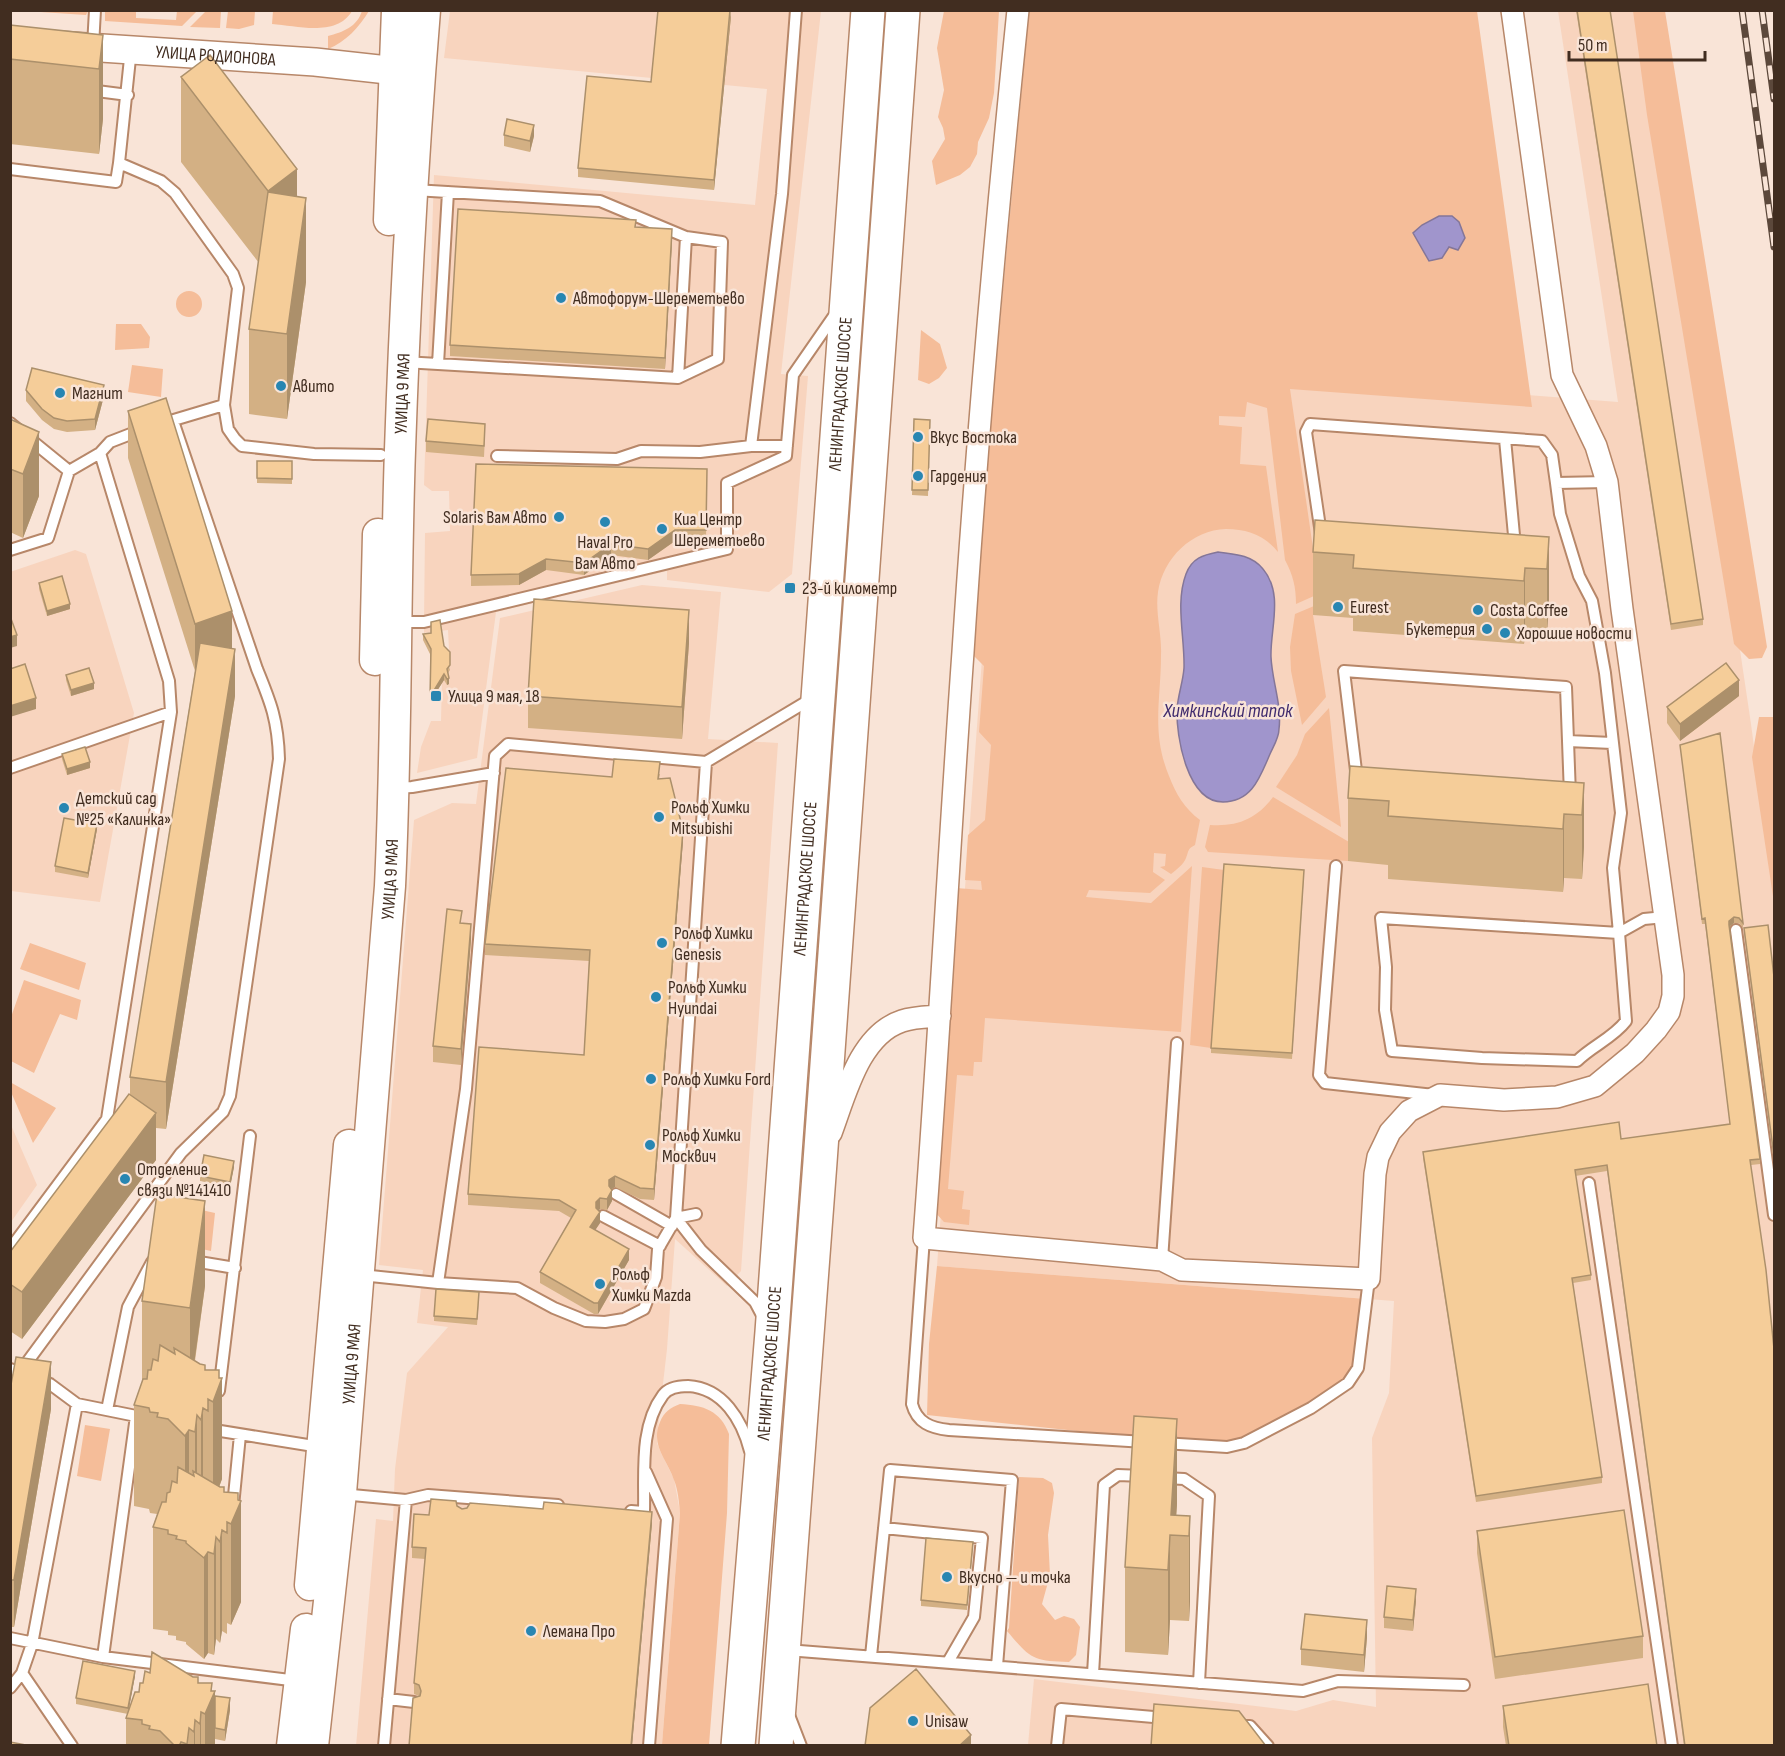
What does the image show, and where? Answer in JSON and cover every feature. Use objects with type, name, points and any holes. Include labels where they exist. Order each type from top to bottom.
[{"type":"highway","name":"ЛЕНИНГРАДСКОЕ ШОССЕ","points":[[738,1746],[760,1494],[868,10]]},
{"type":"highway","name":"ЛЕНИНГРАДСКОЕ ШОССЕ","points":[[776,1746],[903,10]]},
{"type":"main road","name":"УЛИЦА 9 МАЯ","points":[[313,1746],[341,1494],[386,945],[395,788],[397,622],[411,190],[407,72],[397,10]]},
{"type":"main road","name":"УЛИЦА 9 МАЯ","points":[[291,1746],[300,1682],[324,1448],[370,886],[381,455],[407,72],[424,10]]},
{"type":"street","points":[[1018,10],[990,295],[962,653],[924,1238],[1162,1260],[1182,1270],[1369,1279],[1375,1174],[1383,1144],[1390,1132],[1409,1111],[1440,1095],[1504,1100],[1557,1097],[1595,1086],[1635,1053],[1656,1030],[1669,1012],[1672,996],[1674,975],[1623,621],[1607,482],[1596,446],[1563,375],[1512,10]]},
{"type":"street","points":[[1499,10],[1549,378],[1554,393],[1596,446]]},
{"type":"street","name":"УЛИЦА РОДИОНОВА","points":[[10,42],[93,46],[407,72]]},
{"type":"street","points":[[820,1162],[856,1068],[873,1042],[891,1026],[902,1021],[940,1016]]},
{"type":"lane","points":[[93,46],[95,10]]},
{"type":"lane","points":[[751,446],[782,194],[796,10]]},
{"type":"lane","points":[[10,169],[116,182],[128,95],[131,49]]},
{"type":"lane","points":[[81,89],[128,95]]},
{"type":"lane","points":[[119,163],[161,181],[175,193],[233,274],[238,288],[224,405],[228,429],[235,439],[242,446],[314,454],[381,455]]},
{"type":"lane","points":[[404,362],[678,378],[718,359],[722,242],[686,237],[600,201],[411,190]]},
{"type":"lane","points":[[438,364],[448,192]]},
{"type":"lane","points":[[678,378],[686,237]]},
{"type":"lane","points":[[397,622],[424,622],[727,549],[727,483],[786,456],[793,375],[848,294]]},
{"type":"lane","points":[[10,550],[48,538],[69,471],[99,453],[110,442],[164,422],[224,405]]},
{"type":"lane","points":[[159,1420],[77,1404],[50,1384],[15,1370],[181,1153],[223,1112],[230,1096],[279,759],[278,735],[273,708],[257,669],[173,421]]},
{"type":"lane","points":[[10,423],[69,471]]},
{"type":"lane","points":[[1322,544],[1306,432],[1310,423],[1542,441],[1552,455],[1560,514],[1580,576],[1592,601],[1605,673],[1621,813],[1613,868],[1619,933],[1626,1021],[1621,1028],[1577,1061],[1482,1058],[1392,1051],[1385,1010],[1386,967],[1381,918],[1619,933],[1644,920],[1665,916]]},
{"type":"lane","points":[[1505,439],[1516,555]]},
{"type":"lane","points":[[497,456],[617,459],[641,451],[700,453],[751,446],[787,446]]},
{"type":"lane","points":[[10,1249],[107,1119],[171,712],[169,681],[99,453]]},
{"type":"lane","points":[[1556,483],[1607,482]]},
{"type":"lane","points":[[1359,795],[1344,671],[1566,687],[1571,808]]},
{"type":"lane","points":[[438,1283],[466,1089],[495,756],[508,744],[706,762],[819,694]]},
{"type":"lane","points":[[10,768],[171,712]]},
{"type":"lane","points":[[1568,741],[1612,743]]},
{"type":"lane","points":[[359,1275],[517,1288],[554,1308],[586,1321],[605,1322],[633,1316],[644,1309],[656,1277],[658,1249],[674,1222],[706,762]]},
{"type":"lane","points":[[395,788],[494,773]]},
{"type":"lane","points":[[1336,866],[1319,1075],[1325,1083],[1440,1095]]},
{"type":"lane","points":[[1736,930],[1774,1215]]},
{"type":"lane","points":[[1162,1260],[1177,1043]]},
{"type":"lane","points":[[219,1398],[250,1136]]},
{"type":"lane","points":[[1589,1183],[1672,1746]]},
{"type":"lane","points":[[616,1194],[674,1222],[755,1302],[772,1332]]},
{"type":"lane","points":[[674,1222],[696,1214]]},
{"type":"lane","points":[[603,1216],[660,1246]]},
{"type":"lane","points":[[924,1238],[912,1404],[915,1415],[923,1423],[936,1429],[1227,1447],[1244,1443],[1311,1408],[1348,1383],[1358,1368],[1369,1279]]},
{"type":"lane","points":[[107,1410],[128,1307],[156,1255]]},
{"type":"lane","points":[[179,1258],[236,1268]]},
{"type":"lane","points":[[623,1510],[644,1512],[648,1427],[664,1394],[679,1386],[697,1387],[725,1401],[747,1438],[760,1494]]},
{"type":"lane","points":[[10,1688],[22,1673],[32,1644],[77,1404]]},
{"type":"lane","points":[[103,1657],[136,1416]]},
{"type":"lane","points":[[194,1426],[217,1425],[240,1435],[324,1448]]},
{"type":"lane","points":[[232,1515],[240,1435]]},
{"type":"lane","points":[[871,1656],[890,1470],[1012,1480],[997,1666]]},
{"type":"lane","points":[[645,1471],[667,1519],[649,1746]]},
{"type":"lane","points":[[1093,1674],[1104,1485],[1118,1475],[1184,1479],[1209,1496],[1198,1683]]},
{"type":"lane","points":[[341,1494],[406,1500],[428,1496],[463,1503],[567,1506]]},
{"type":"lane","points":[[384,1746],[406,1500]]},
{"type":"lane","points":[[884,1528],[982,1539],[974,1617],[948,1662]]},
{"type":"lane","points":[[10,1638],[103,1657],[300,1682]]},
{"type":"lane","points":[[784,1650],[1303,1691],[1338,1681],[1464,1685]]},
{"type":"lane","points":[[22,1673],[72,1746]]},
{"type":"lane","points":[[780,1694],[801,1746]]},
{"type":"lane","points":[[388,1699],[414,1702]]},
{"type":"lane","points":[[1058,1746],[1061,1709],[1179,1720]]},
{"type":"lane","points":[[1238,1725],[1250,1726],[1268,1746]]},
{"type":"shaded area","points":[[88,10],[86,15],[25,11]]},
{"type":"shaded area","points":[[273,10],[352,11],[337,24],[305,28],[272,24]]},
{"type":"shaded area","points":[[105,11],[136,11],[136,18],[176,20],[177,11],[197,11],[182,26],[105,21]]},
{"type":"shaded area","points":[[206,11],[221,11],[220,28],[190,27]]},
{"type":"shaded area","points":[[228,11],[255,11],[254,25],[239,29],[226,28]]},
{"type":"shaded area","points":[[362,11],[369,11],[346,38],[328,49],[328,36],[344,31],[353,25]]},
{"type":"shaded area","points":[[450,11],[821,11],[781,374],[808,376],[792,574],[769,592],[667,580],[667,571],[496,612],[477,758],[417,773],[421,747],[431,721],[441,721],[442,677],[450,670],[448,630],[424,633],[425,533],[450,531],[449,491],[432,491],[424,485],[434,175],[755,205],[767,89],[444,58]]},
{"type":"shaded area","points":[[944,11],[999,11],[994,93],[989,118],[978,142],[977,154],[970,167],[960,175],[936,185],[932,161],[945,139],[938,117],[944,90],[937,48]]},
{"type":"shaded area","points":[[1029,11],[1477,11],[1532,407],[1290,389],[1317,576],[1314,596],[1296,604],[1294,581],[1285,560],[1267,408],[1247,402],[1245,417],[1219,416],[1219,425],[1242,427],[1240,464],[1266,466],[1278,552],[1261,537],[1241,530],[1226,529],[1202,534],[1191,540],[1181,548],[1166,568],[1157,600],[1161,647],[1158,716],[1160,745],[1163,760],[1175,789],[1185,806],[1200,820],[1195,845],[1189,849],[1180,867],[1171,874],[1160,867],[1165,866],[1166,854],[1154,853],[1153,872],[1165,880],[1150,893],[1089,890],[1086,897],[1151,903],[1192,866],[1181,1032],[985,1018],[982,1062],[974,1062],[973,1076],[957,1075],[948,1189],[964,1191],[962,1209],[970,1210],[969,1225],[944,1222],[934,1211],[956,888],[982,890],[981,881],[965,880],[968,835],[985,820],[991,745],[979,732],[984,666],[973,655],[985,484]],"holes":[[[1439,216],[1452,216],[1458,250],[1449,247],[1429,260],[1423,251],[1422,225]]]},
{"type":"shaded area","points":[[1558,11],[1645,11],[1751,724],[1774,898],[1774,1745],[1028,1745],[1034,1679],[1296,1711],[1333,1700],[1376,1707],[1372,1438],[1389,1393],[1394,1301],[937,1266],[994,497],[1139,365],[1618,402]]},
{"type":"shaded area","points":[[1633,11],[1665,11],[1767,647],[1762,658],[1749,659],[1734,644],[1647,115]]},
{"type":"shaded area","points":[[189,291],[198,295],[202,304],[198,313],[189,317],[180,313],[176,304],[180,295]]},
{"type":"shaded area","points":[[116,324],[141,324],[150,337],[149,348],[115,350]]},
{"type":"shaded area","points":[[921,330],[940,344],[947,368],[939,378],[929,384],[918,380]]},
{"type":"shaded area","points":[[132,365],[163,369],[161,397],[128,392]]},
{"type":"shaded area","name":"Детский сад №25 «Калинка»","points":[[75,550],[86,554],[134,713],[100,902],[11,891],[10,572]]},
{"type":"shaded area","points":[[642,585],[721,592],[708,739],[778,743],[741,1271],[727,1286],[675,1239],[667,1349],[657,1436],[657,1443],[674,1479],[680,1512],[662,1745],[356,1746],[376,1519],[393,1521],[395,1469],[407,1373],[448,1327],[417,1323],[423,1270],[379,1265],[414,820],[452,803],[476,804],[500,618]]},
{"type":"shaded area","points":[[1314,606],[1313,615],[1326,697],[1302,725],[1291,671],[1290,647],[1295,614]]},
{"type":"shaded area","points":[[1329,708],[1341,827],[1276,787],[1297,755],[1305,734]]},
{"type":"shaded area","points":[[1759,717],[1774,717],[1774,903],[1752,757]]},
{"type":"shaded area","points":[[1273,797],[1349,842],[1348,861],[1208,852],[1205,847],[1210,825],[1229,825],[1246,820],[1260,811]]},
{"type":"shaded area","points":[[1202,867],[1224,870],[1211,1048],[1190,1045]]},
{"type":"shaded area","points":[[30,943],[86,963],[79,990],[20,969]]},
{"type":"shaded area","points":[[24,980],[81,1000],[77,1020],[60,1014],[34,1073],[11,1061],[11,1017]]},
{"type":"shaded area","points":[[10,1082],[56,1108],[33,1143],[11,1092]]},
{"type":"shaded area","points":[[11,1125],[37,1185],[10,1222]]},
{"type":"shaded area","points":[[179,1205],[215,1213],[211,1251],[160,1240]]},
{"type":"shaded area","points":[[937,1266],[1367,1299],[1348,1383],[1227,1447],[927,1415],[929,1344]]},
{"type":"shaded area","points":[[680,1404],[710,1411],[726,1426],[729,1434],[727,1513],[709,1745],[662,1745],[680,1513],[675,1484],[658,1445],[657,1430],[663,1416]]},
{"type":"shaded area","points":[[85,1425],[110,1429],[101,1481],[77,1476]]},
{"type":"shaded area","points":[[1019,1477],[1043,1478],[1052,1483],[1054,1493],[1048,1535],[1050,1575],[1042,1604],[1055,1620],[1064,1616],[1074,1619],[1080,1627],[1076,1655],[1069,1662],[1047,1661],[1033,1656],[1021,1647],[1007,1631]]},
{"type":"water","points":[[1439,216],[1452,216],[1459,222],[1465,238],[1458,250],[1449,247],[1442,258],[1429,261],[1413,233]]},
{"type":"water","name":"Химкинский тапок","points":[[1218,552],[1243,556],[1259,564],[1273,589],[1271,657],[1280,720],[1277,739],[1254,787],[1241,798],[1223,802],[1211,799],[1200,791],[1192,780],[1186,766],[1177,721],[1184,668],[1181,609],[1183,585],[1191,564],[1203,556]]},
{"type":"building","points":[[658,10],[730,10],[714,180],[578,168],[587,76],[651,82]]},
{"type":"building","points":[[1577,10],[1610,10],[1703,619],[1671,624]]},
{"type":"building","points":[[10,25],[103,35],[99,69],[10,59]]},
{"type":"building","points":[[210,55],[297,169],[268,191],[181,77]]},
{"type":"building","points":[[507,119],[534,125],[530,141],[504,135]]},
{"type":"building","points":[[268,192],[306,198],[287,334],[249,329]]},
{"type":"building","name":"Автофорум-Шереметьево","points":[[458,209],[636,220],[635,227],[672,229],[665,358],[450,345]]},
{"type":"building","points":[[32,368],[104,385],[95,419],[67,421],[54,418],[42,409],[26,390]]},
{"type":"building","points":[[166,398],[232,611],[195,624],[128,411]]},
{"type":"building","points":[[10,419],[39,432],[23,474],[10,469]]},
{"type":"building","points":[[428,419],[485,424],[484,446],[426,441]]},
{"type":"building","points":[[914,419],[930,420],[928,490],[912,490]]},
{"type":"building","points":[[257,461],[292,461],[292,479],[257,478]]},
{"type":"building","points":[[476,464],[707,469],[706,530],[675,530],[648,549],[611,544],[584,563],[546,559],[519,574],[471,575]]},
{"type":"building","points":[[1315,520],[1549,537],[1547,569],[1525,568],[1524,581],[1353,568],[1354,555],[1313,552]]},
{"type":"building","points":[[62,576],[70,604],[47,611],[39,583]]},
{"type":"building","points":[[534,599],[689,610],[682,707],[528,696]]},
{"type":"building","points":[[10,616],[17,635],[10,637]]},
{"type":"building","points":[[440,620],[444,646],[450,652],[450,665],[447,669],[449,678],[447,679],[444,674],[430,697],[431,649],[423,634],[431,633],[431,622]]},
{"type":"building","points":[[200,643],[235,649],[166,1082],[130,1077]]},
{"type":"building","points":[[1726,663],[1739,680],[1680,724],[1667,707]]},
{"type":"building","points":[[25,664],[36,698],[10,706],[10,669]]},
{"type":"building","points":[[89,668],[94,683],[71,690],[66,675]]},
{"type":"building","points":[[1720,733],[1743,923],[1739,918],[1734,917],[1729,921],[1729,925],[1760,1159],[1750,1160],[1766,1270],[1774,1349],[1774,1746],[1685,1746],[1607,1165],[1575,1170],[1591,1275],[1572,1278],[1602,1477],[1476,1496],[1423,1152],[1619,1122],[1621,1139],[1730,1124],[1705,918],[1702,919],[1680,745]]},
{"type":"building","points":[[85,747],[90,762],[67,769],[62,754]]},
{"type":"building","points":[[614,759],[660,762],[658,779],[670,778],[683,830],[654,1189],[640,1188],[615,1176],[609,1180],[612,1190],[607,1199],[600,1198],[596,1202],[596,1208],[600,1212],[590,1227],[629,1249],[598,1303],[594,1303],[540,1272],[576,1210],[559,1200],[468,1194],[479,1047],[584,1055],[590,950],[485,944],[506,768],[612,777]]},
{"type":"building","points":[[1350,766],[1584,783],[1582,815],[1564,814],[1563,829],[1388,816],[1389,801],[1348,798]]},
{"type":"building","points":[[64,818],[97,824],[88,873],[55,866]]},
{"type":"building","points":[[1224,864],[1304,870],[1292,1053],[1211,1048]]},
{"type":"building","points":[[447,909],[462,911],[460,923],[471,924],[461,1049],[433,1046]]},
{"type":"building","points":[[1768,925],[1774,977],[1774,1156],[1744,928]]},
{"type":"building","points":[[129,1094],[156,1113],[22,1292],[10,1284],[10,1252]]},
{"type":"building","points":[[204,1155],[234,1161],[230,1182],[200,1176]]},
{"type":"building","points":[[157,1194],[205,1201],[190,1308],[142,1301]]},
{"type":"building","points":[[436,1289],[479,1292],[477,1319],[434,1316]]},
{"type":"building","points":[[160,1345],[175,1354],[174,1348],[205,1365],[205,1370],[219,1370],[219,1378],[222,1378],[213,1402],[208,1399],[208,1411],[203,1408],[201,1420],[197,1415],[195,1432],[189,1430],[185,1436],[168,1419],[157,1417],[158,1413],[150,1412],[149,1408],[134,1405],[143,1379],[147,1379],[148,1370],[151,1370],[153,1359],[158,1361]]},
{"type":"building","points":[[16,1357],[51,1362],[14,1580],[10,1580],[10,1390]]},
{"type":"building","points":[[1134,1416],[1177,1419],[1171,1515],[1190,1516],[1189,1536],[1170,1535],[1168,1570],[1125,1567]]},
{"type":"building","points":[[178,1467],[194,1476],[193,1471],[220,1487],[224,1487],[224,1492],[238,1493],[238,1500],[241,1501],[231,1524],[227,1522],[227,1533],[222,1530],[220,1542],[216,1537],[214,1554],[208,1552],[204,1558],[186,1541],[168,1534],[168,1530],[153,1527],[162,1502],[166,1502],[172,1481],[177,1483]]},
{"type":"building","name":"Лемана Про","points":[[431,1499],[456,1501],[457,1506],[462,1509],[467,1508],[470,1503],[543,1509],[544,1502],[652,1512],[631,1746],[409,1746],[413,1698],[420,1696],[421,1691],[419,1685],[414,1683],[426,1548],[412,1547],[414,1514],[429,1515]]},
{"type":"building","points":[[1624,1510],[1643,1636],[1495,1657],[1477,1531]]},
{"type":"building","name":"Вкусно — и точка","points":[[926,1538],[973,1542],[967,1605],[921,1600]]},
{"type":"building","points":[[1387,1586],[1416,1589],[1413,1620],[1384,1617]]},
{"type":"building","points":[[1305,1614],[1367,1620],[1364,1655],[1301,1649]]},
{"type":"building","points":[[152,1652],[193,1677],[198,1677],[198,1683],[212,1683],[211,1691],[215,1691],[205,1714],[201,1712],[200,1724],[195,1720],[194,1732],[189,1728],[187,1744],[181,1742],[179,1746],[175,1746],[160,1731],[149,1729],[150,1726],[142,1724],[142,1720],[126,1718],[135,1692],[139,1692],[140,1683],[143,1683],[145,1671],[150,1673]]},
{"type":"building","points":[[83,1661],[135,1671],[128,1708],[76,1698]]},
{"type":"building","points":[[916,1669],[971,1735],[959,1746],[865,1746],[870,1708]]},
{"type":"building","points":[[1648,1684],[1657,1746],[1509,1746],[1503,1706]]},
{"type":"building","points":[[215,1696],[230,1698],[225,1730],[215,1728]]},
{"type":"building","points":[[1154,1704],[1239,1711],[1266,1746],[1151,1746]]},
{"type":"building","points":[[10,1742],[31,1746],[10,1746]]},
{"type":"railway","points":[[1742,10],[1774,247]]},
{"type":"railway","points":[[1762,10],[1774,99]]},
{"type":"place","name":"Автофорум-Шереметьево","points":[[561,298]]},
{"type":"place","name":"Авито","points":[[281,386]]},
{"type":"place","name":"Магнит","points":[[60,393]]},
{"type":"place","name":"Вкус Востока","points":[[918,437]]},
{"type":"place","name":"Гардения","points":[[918,476]]},
{"type":"place","name":"Solaris Вам Авто","points":[[559,517]]},
{"type":"place","name":"Haval Pro Вам Авто","points":[[605,522]]},
{"type":"place","name":"Киа Центр Шереметьево","points":[[662,529]]},
{"type":"place","name":"23-й километр","points":[[790,588]]},
{"type":"place","name":"Eurest","points":[[1338,607]]},
{"type":"place","name":"Costa Coffee","points":[[1478,610]]},
{"type":"place","name":"Букетерия","points":[[1487,629]]},
{"type":"place","name":"Хорошие новости","points":[[1505,633]]},
{"type":"place","name":"Улица 9 мая, 18","points":[[436,696]]},
{"type":"place","name":"Детский сад №25 «Калинка»","points":[[64,808]]},
{"type":"place","name":"Рольф Химки Mitsubishi","points":[[659,817]]},
{"type":"place","name":"Рольф Химки Genesis","points":[[662,943]]},
{"type":"place","name":"Рольф Химки Hyundai","points":[[656,997]]},
{"type":"place","name":"Рольф Химки Ford","points":[[651,1079]]},
{"type":"place","name":"Рольф Химки Москвич","points":[[650,1145]]},
{"type":"place","name":"Отделение связи №141410","points":[[125,1179]]},
{"type":"place","name":"Рольф Химки Mazda","points":[[600,1284]]},
{"type":"place","name":"Вкусно — и точка","points":[[947,1577]]},
{"type":"place","name":"Лемана Про","points":[[531,1631]]},
{"type":"place","name":"Unisaw","points":[[913,1721]]}]
